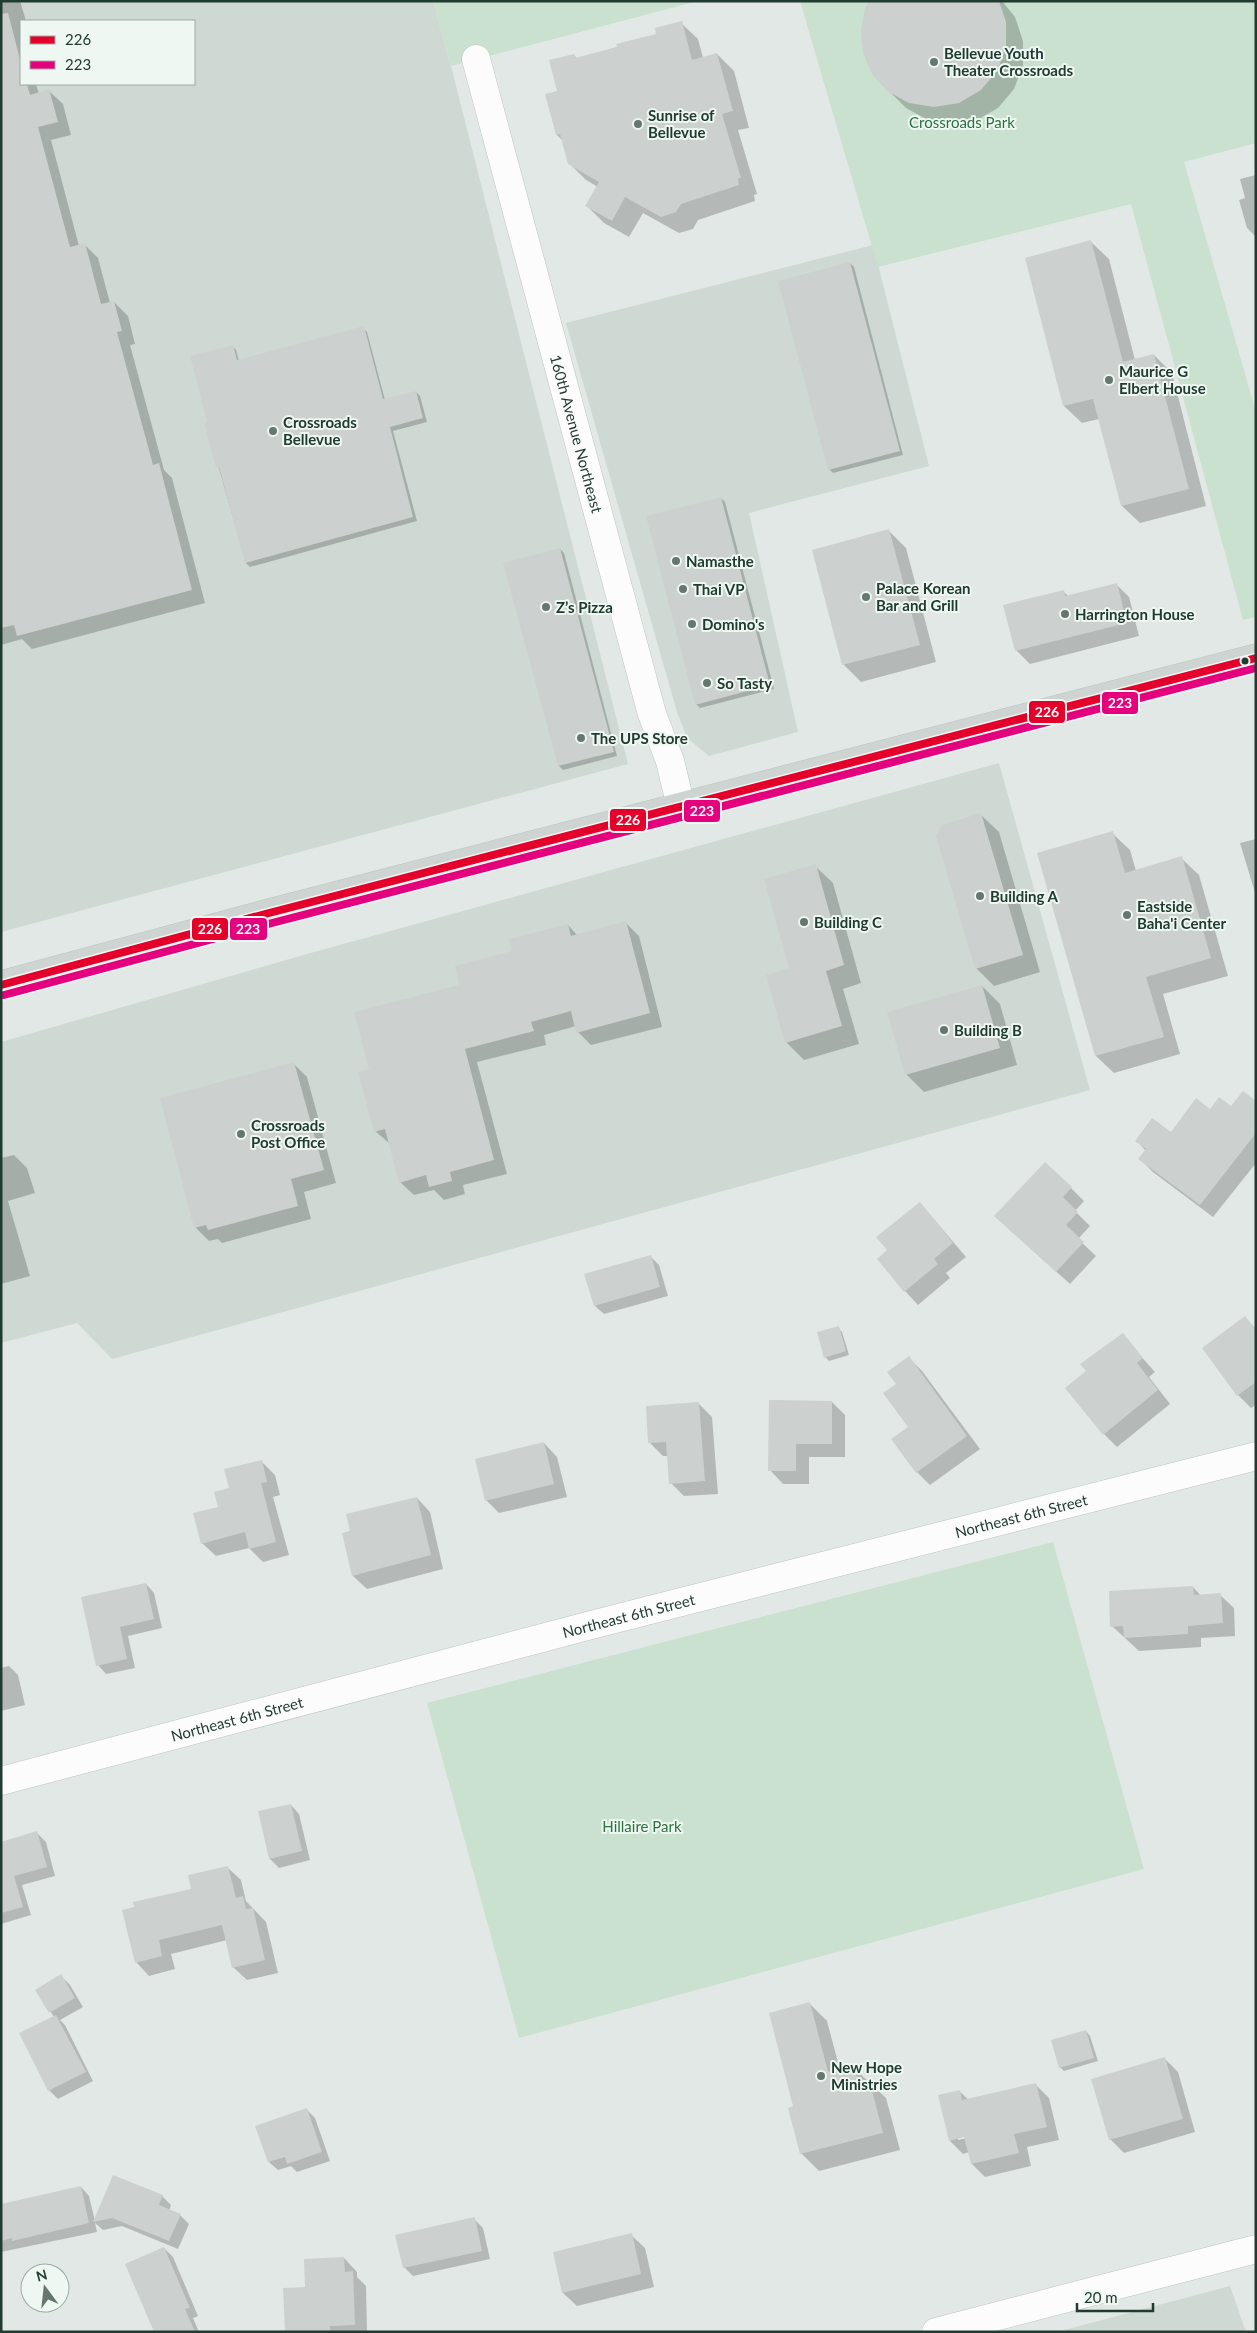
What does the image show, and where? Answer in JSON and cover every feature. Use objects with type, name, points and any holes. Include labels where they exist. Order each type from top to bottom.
[{"type":"main road","points":[[1,985],[1256,658]]},
{"type":"street","name":"160th Avenue Northeast","points":[[476,59],[652,714],[670,761],[681,807]]},
{"type":"street","name":"Northeast 6th Street","points":[[1,1781],[623,1617],[1256,1456]]},
{"type":"street","points":[[936,2332],[1256,2249]]},
{"type":"shaded area","name":"Crossroads Bellevue","points":[[1,1],[433,1],[628,764],[1,932]]},
{"type":"shaded area","points":[[873,245],[929,466],[749,513],[798,732],[709,756],[687,738],[677,712],[566,323]]},
{"type":"shaded area","points":[[999,763],[1090,1090],[112,1359],[77,1323],[1,1343],[1,1042],[307,954]]},
{"type":"shaded area","points":[[1230,2286],[1246,2332],[1057,2332]]},
{"type":"green space","points":[[433,1],[698,1],[451,66]]},
{"type":"green space","name":"Crossroads Park","points":[[800,1],[1256,1],[1256,143],[1184,162],[1256,412],[1256,617],[1243,620],[1131,204],[878,267]]},
{"type":"green space","name":"Hillaire Park","points":[[1053,1542],[1144,1869],[519,2038],[427,1703]]},
{"type":"building","name":"Bellevue Youth Theater Crossroads","points":[[869,1],[999,1],[1006,22],[1006,47],[997,71],[981,90],[959,103],[934,107],[909,103],[887,91],[872,74],[863,53],[861,30],[865,8]]},
{"type":"building","points":[[8,13],[20,59],[20,85],[27,85],[30,95],[49,89],[58,122],[38,127],[70,247],[85,243],[101,304],[114,301],[122,331],[117,332],[153,465],[159,463],[192,590],[17,636],[14,625],[1,628],[1,14]]},
{"type":"building","name":"Sunrise of Bellevue","points":[[682,21],[692,60],[717,53],[733,111],[722,114],[741,178],[738,178],[739,185],[681,204],[676,212],[661,217],[625,197],[612,221],[585,206],[599,182],[568,164],[560,134],[556,135],[545,94],[557,91],[549,60],[574,54],[575,58],[617,47],[616,44],[656,34],[655,28]]},
{"type":"building","name":"Maurice G Elbert House","points":[[1091,240],[1123,362],[1154,354],[1189,489],[1121,506],[1093,399],[1063,406],[1025,258]]},
{"type":"building","points":[[850,262],[900,451],[828,470],[778,281]]},
{"type":"building","points":[[364,326],[383,399],[416,391],[423,418],[390,427],[413,517],[245,563],[219,467],[216,468],[204,423],[207,422],[190,356],[233,345],[237,360]]},
{"type":"building","points":[[721,497],[770,685],[695,705],[646,516]]},
{"type":"building","name":"Palace Korean Bar and Grill","points":[[889,529],[920,645],[842,665],[812,550]]},
{"type":"building","points":[[560,548],[614,752],[558,766],[503,563]]},
{"type":"building","name":"Harrington House","points":[[1117,583],[1127,623],[1015,651],[1003,605],[1064,590],[1065,596]]},
{"type":"building","name":"Building A","points":[[981,813],[1023,955],[975,969],[936,836],[942,825]]},
{"type":"building","name":"Eastside Baha'i Center","points":[[1113,831],[1125,873],[1182,856],[1211,958],[1146,977],[1164,1037],[1095,1056],[1037,853]]},
{"type":"building","name":"Building C","points":[[816,864],[844,965],[826,971],[842,1026],[785,1043],[766,975],[789,968],[764,879]]},
{"type":"building","points":[[626,921],[650,1013],[576,1033],[571,1011],[531,1022],[534,1031],[465,1049],[494,1160],[450,1172],[452,1181],[429,1187],[426,1175],[399,1183],[385,1129],[374,1132],[358,1072],[369,1069],[354,1012],[459,985],[455,966],[512,951],[509,939],[568,924],[571,936]]},
{"type":"building","name":"Building B","points":[[982,985],[1000,1048],[905,1075],[887,1012]]},
{"type":"building","name":"Crossroads Post Office","points":[[294,1062],[324,1170],[291,1179],[298,1206],[208,1230],[206,1225],[194,1228],[160,1098]]},
{"type":"building","points":[[1243,1091],[1256,1101],[1256,1133],[1200,1205],[1138,1159],[1146,1149],[1135,1141],[1152,1118],[1171,1132],[1196,1098],[1210,1109],[1219,1097],[1231,1106]]},
{"type":"building","points":[[1045,1162],[1072,1187],[1063,1197],[1078,1212],[1066,1225],[1084,1242],[1056,1272],[994,1216]]},
{"type":"building","points":[[920,1202],[953,1243],[934,1259],[938,1264],[904,1292],[877,1259],[887,1250],[876,1237]]},
{"type":"building","points":[[651,1255],[660,1287],[594,1306],[584,1274]]},
{"type":"building","points":[[1245,1316],[1256,1330],[1256,1382],[1237,1396],[1202,1348]]},
{"type":"building","points":[[839,1326],[846,1351],[824,1358],[817,1332]]},
{"type":"building","points":[[1123,1333],[1143,1358],[1137,1363],[1158,1390],[1103,1435],[1065,1388],[1086,1371],[1080,1364]]},
{"type":"building","points":[[909,1356],[967,1436],[916,1473],[891,1439],[908,1427],[883,1393],[896,1384],[887,1372]]},
{"type":"building","points":[[769,1400],[832,1401],[832,1444],[796,1444],[796,1471],[768,1471]]},
{"type":"building","points":[[699,1402],[705,1481],[669,1484],[666,1442],[648,1443],[646,1406]]},
{"type":"building","points":[[544,1442],[554,1484],[485,1501],[475,1459]]},
{"type":"building","points":[[262,1460],[267,1482],[261,1483],[276,1542],[249,1549],[245,1532],[201,1544],[193,1513],[218,1507],[214,1492],[229,1488],[224,1469]]},
{"type":"building","points":[[417,1497],[431,1555],[352,1576],[342,1533],[350,1531],[346,1514]]},
{"type":"building","points":[[146,1583],[154,1619],[120,1627],[127,1659],[96,1666],[81,1597]]},
{"type":"building","points":[[1193,1586],[1194,1595],[1221,1593],[1223,1623],[1188,1626],[1188,1634],[1124,1638],[1123,1626],[1110,1627],[1109,1591]]},
{"type":"building","points":[[291,1804],[302,1851],[269,1859],[258,1811]]},
{"type":"building","points":[[37,1831],[47,1867],[14,1876],[23,1907],[1,1913],[1,1842]]},
{"type":"building","points":[[228,1866],[236,1898],[243,1896],[246,1909],[253,1908],[265,1960],[232,1968],[222,1925],[159,1940],[162,1956],[135,1963],[122,1910],[134,1907],[133,1902],[191,1889],[188,1875]]},
{"type":"building","points":[[61,1974],[75,1998],[49,2013],[35,1990]]},
{"type":"building","name":"New Hope Ministries","points":[[810,2002],[828,2072],[854,2065],[858,2082],[869,2079],[883,2133],[800,2154],[788,2108],[793,2106],[769,2013]]},
{"type":"building","points":[[56,2015],[86,2072],[48,2091],[19,2033]]},
{"type":"building","points":[[1086,2030],[1094,2058],[1059,2068],[1051,2040]]},
{"type":"building","points":[[1165,2057],[1183,2119],[1109,2140],[1091,2079]]},
{"type":"building","points":[[1036,2083],[1047,2127],[1014,2134],[1019,2153],[971,2164],[964,2137],[949,2141],[938,2095],[960,2090],[962,2100]]},
{"type":"building","points":[[307,2108],[322,2152],[287,2164],[285,2157],[268,2162],[255,2126]]},
{"type":"building","points":[[113,2175],[163,2195],[159,2205],[181,2214],[169,2241],[112,2218],[93,2222]]},
{"type":"building","points":[[81,2186],[89,2223],[12,2241],[12,2238],[1,2241],[1,2204]]},
{"type":"building","points":[[475,2217],[482,2251],[403,2268],[395,2235]]},
{"type":"building","points":[[632,2233],[641,2274],[562,2293],[553,2252]]},
{"type":"building","points":[[164,2247],[190,2308],[185,2309],[195,2332],[154,2332],[125,2264]]},
{"type":"building","points":[[344,2257],[345,2272],[353,2271],[355,2325],[330,2326],[330,2332],[285,2332],[283,2288],[305,2287],[304,2259]]},
{"type":"transit line","name":"226","points":[[1,985],[269,913],[1256,658]]},
{"type":"transit line","name":"223","points":[[4,995],[272,923],[1256,668]]},
{"type":"place","name":"Bellevue Youth Theater Crossroads","points":[[934,62]]},
{"type":"place","name":"Sunrise of Bellevue","points":[[638,124]]},
{"type":"place","name":"Maurice G Elbert House","points":[[1109,380]]},
{"type":"place","name":"Crossroads Bellevue","points":[[273,431]]},
{"type":"place","name":"Namasthe","points":[[676,561]]},
{"type":"place","name":"Thai VP","points":[[683,589]]},
{"type":"place","name":"Palace Korean Bar and Grill","points":[[866,597]]},
{"type":"place","name":"Z’s Pizza","points":[[546,607]]},
{"type":"place","name":"Harrington House","points":[[1065,614]]},
{"type":"place","name":"Domino's","points":[[692,624]]},
{"type":"place","name":"So Tasty","points":[[707,683]]},
{"type":"place","name":"The UPS Store","points":[[581,738]]},
{"type":"place","name":"Building A","points":[[980,896]]},
{"type":"place","name":"Eastside Baha'i Center","points":[[1127,915]]},
{"type":"place","name":"Building C","points":[[804,922]]},
{"type":"place","name":"Building B","points":[[944,1030]]},
{"type":"place","name":"Crossroads Post Office","points":[[241,1134]]},
{"type":"place","name":"New Hope Ministries","points":[[821,2076]]}]
